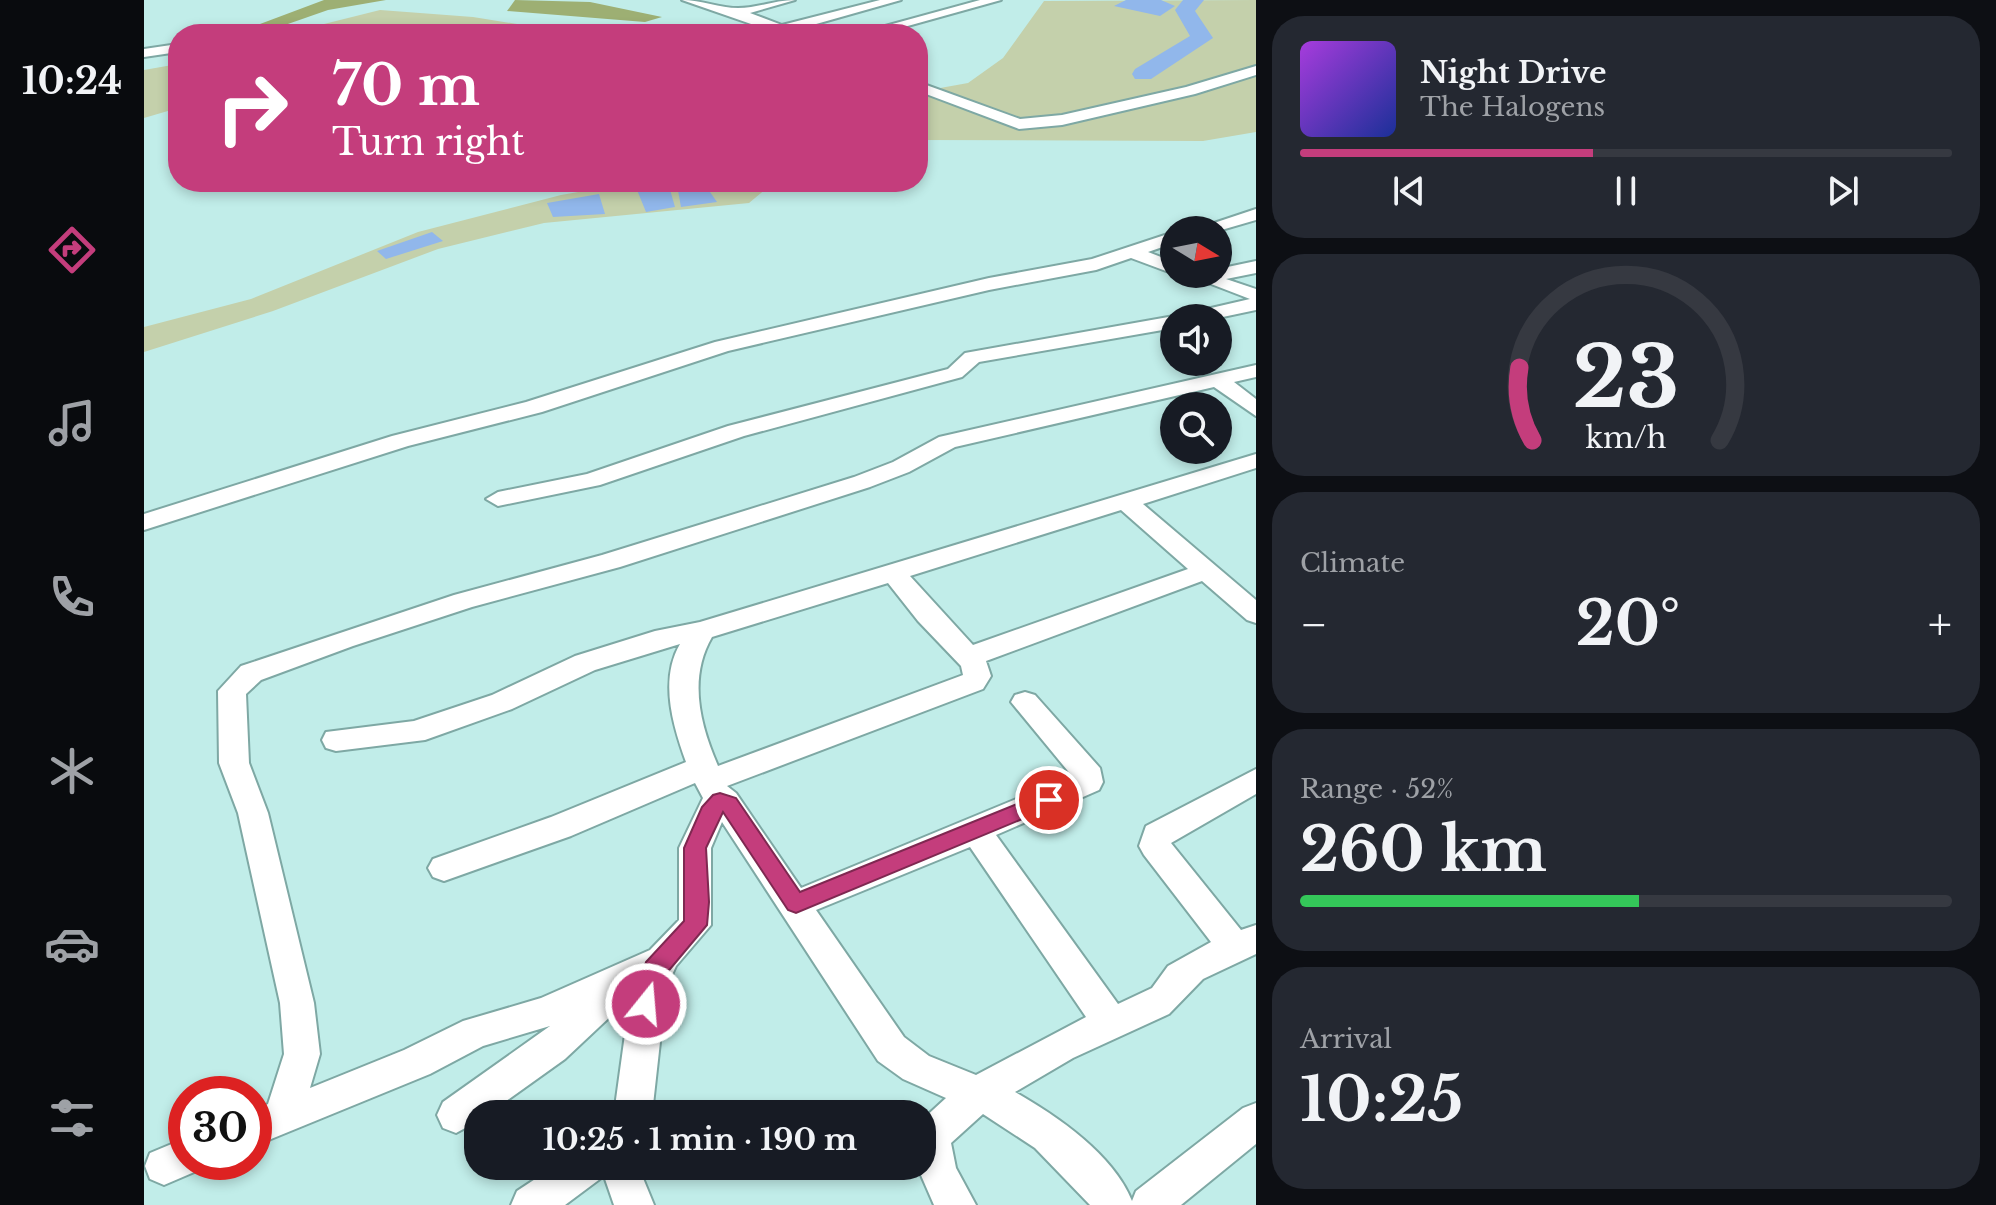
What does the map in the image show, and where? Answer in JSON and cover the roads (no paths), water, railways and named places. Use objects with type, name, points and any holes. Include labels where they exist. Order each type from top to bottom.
[{"type":"street","points":[[688,0],[737,12],[767,24]]},
{"type":"street","points":[[737,12],[789,0]]},
{"type":"street","points":[[814,24],[895,0]]},
{"type":"street","points":[[902,24],[995,0]]},
{"type":"street","points":[[144,53],[168,49]]},
{"type":"street","points":[[928,90],[1019,124],[1062,120],[1190,91],[1256,70]]},
{"type":"street","points":[[1232,221],[1256,214]]},
{"type":"street","points":[[144,522],[400,441],[534,407],[722,346],[989,284],[1096,264],[1160,242]]},
{"type":"street","points":[[1131,252],[1160,263]]},
{"type":"street","points":[[1232,271],[1256,267]]},
{"type":"street","points":[[1232,287],[1256,295]]},
{"type":"street","points":[[1232,309],[1256,304]]},
{"type":"street","points":[[498,499],[592,480],[736,431],[955,373],[972,357],[1160,324]]},
{"type":"street","points":[[272,1114],[302,1054],[297,1003],[253,813],[234,763],[232,691],[251,673],[410,617],[611,561],[862,482],[958,439],[1256,371]]},
{"type":"street","points":[[1218,380],[1256,409]]},
{"type":"street","points":[[336,740],[415,732],[502,702],[585,663],[655,640],[702,631],[1256,461]]},
{"type":"street","points":[[1125,501],[1256,614]]},
{"type":"street","points":[[444,868],[493,848],[711,783],[834,732],[966,688],[977,676],[969,657],[927,615],[893,571]]},
{"type":"street","points":[[969,657],[1206,571]]},
{"type":"street","points":[[702,631],[690,649],[685,695],[688,730],[711,783],[729,804],[891,1049],[921,1073],[999,1103],[1042,1130],[1076,1160],[1114,1205]]},
{"type":"street","points":[[796,904],[1088,782],[1089,776],[1025,702]]},
{"type":"street","points":[[956,1205],[938,1174],[931,1137],[975,1094],[1111,1023],[1156,1004],[1164,999],[1173,981],[1184,973],[1246,944],[1155,846],[1157,835],[1171,825],[1256,780]]},
{"type":"street","points":[[456,1115],[552,1047],[695,925],[698,902],[695,848],[710,813],[711,783]]},
{"type":"street","points":[[974,831],[979,832],[1111,1023]]},
{"type":"street","points":[[272,1120],[417,1062],[475,1032],[533,1017],[645,968]]},
{"type":"street","points":[[635,1100],[649,988],[645,968]]},
{"type":"street","points":[[1150,1205],[1256,1121]]},
{"type":"street","points":[[531,1205],[568,1180]]},
{"type":"street","points":[[624,1180],[634,1205]]},
{"type":"water","points":[[1126,0],[1161,0],[1175,6],[1160,16],[1114,6]]},
{"type":"water","points":[[638,192],[671,192],[675,207],[646,212]]},
{"type":"water","points":[[678,192],[710,192],[717,202],[681,207]]},
{"type":"water","points":[[599,194],[605,214],[553,217],[547,203]]},
{"type":"water","points":[[432,232],[443,241],[386,259],[377,251]]},
{"type":"waterway","points":[[1143,74],[1202,38],[1185,10],[1194,0]]}]
